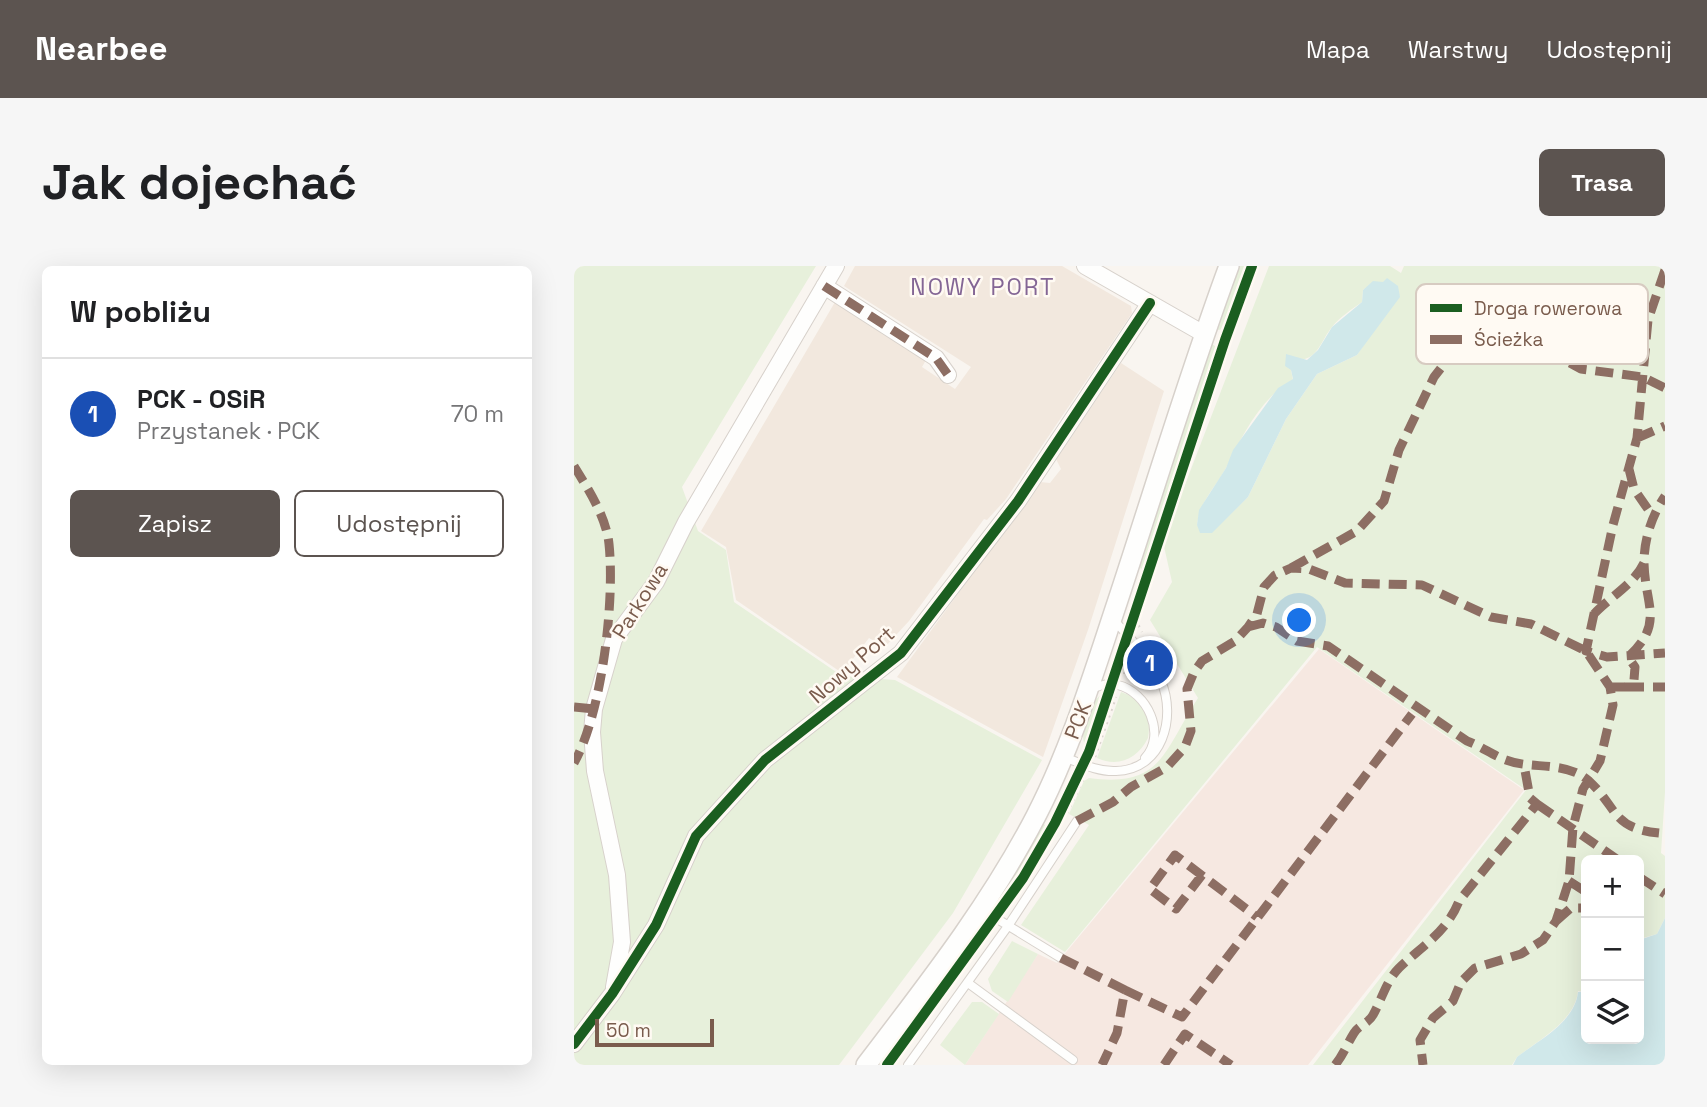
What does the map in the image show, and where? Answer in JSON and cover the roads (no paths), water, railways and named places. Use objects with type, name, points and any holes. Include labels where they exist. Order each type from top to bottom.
[{"type":"street","name":"Parkowa","points":[[612,994],[622,942],[617,875],[595,771],[592,732],[594,709],[614,639],[656,582],[686,522],[836,266]]},
{"type":"street","points":[[1085,266],[1204,334],[1229,266]]},
{"type":"street","points":[[824,286],[936,358],[948,375]]},
{"type":"street","name":"Nowy Port","points":[[574,1044],[612,994],[656,925],[696,836],[765,760],[901,653],[1018,501],[1150,303]]},
{"type":"street","name":"PCK","points":[[866,1065],[981,909],[1037,814],[1064,757],[1090,690],[1204,334]]},
{"type":"lane","points":[[1064,757],[1086,766],[1115,771],[1136,768],[1153,758],[1163,739],[1167,711],[1161,681],[1112,618]]},
{"type":"lane","points":[[1090,690],[1117,684],[1146,706],[1153,719],[1154,735],[1150,753],[1136,768]]},
{"type":"lane","points":[[908,1065],[1008,926],[1077,821]]},
{"type":"lane","points":[[981,909],[1061,958]]},
{"type":"lane","points":[[968,983],[1073,1060]]},
{"type":"water","points":[[1387,278],[1398,286],[1400,297],[1357,355],[1317,374],[1286,419],[1248,497],[1212,533],[1200,533],[1197,525],[1199,510],[1226,468],[1233,450],[1278,388],[1293,379],[1291,370],[1285,366],[1286,354],[1307,360],[1318,350],[1332,327],[1362,302],[1363,290],[1373,281],[1383,282]]},
{"type":"water","points":[[1665,918],[1665,1065],[1513,1065],[1517,1057],[1563,1021],[1575,1003],[1578,992],[1581,992],[1581,1044],[1644,1044],[1644,938],[1657,934]]},
{"type":"place","name":"PCK - OSiR","points":[[1150,663]]},
{"type":"district","name":"NOWY PORT","points":[[983,287]]}]
